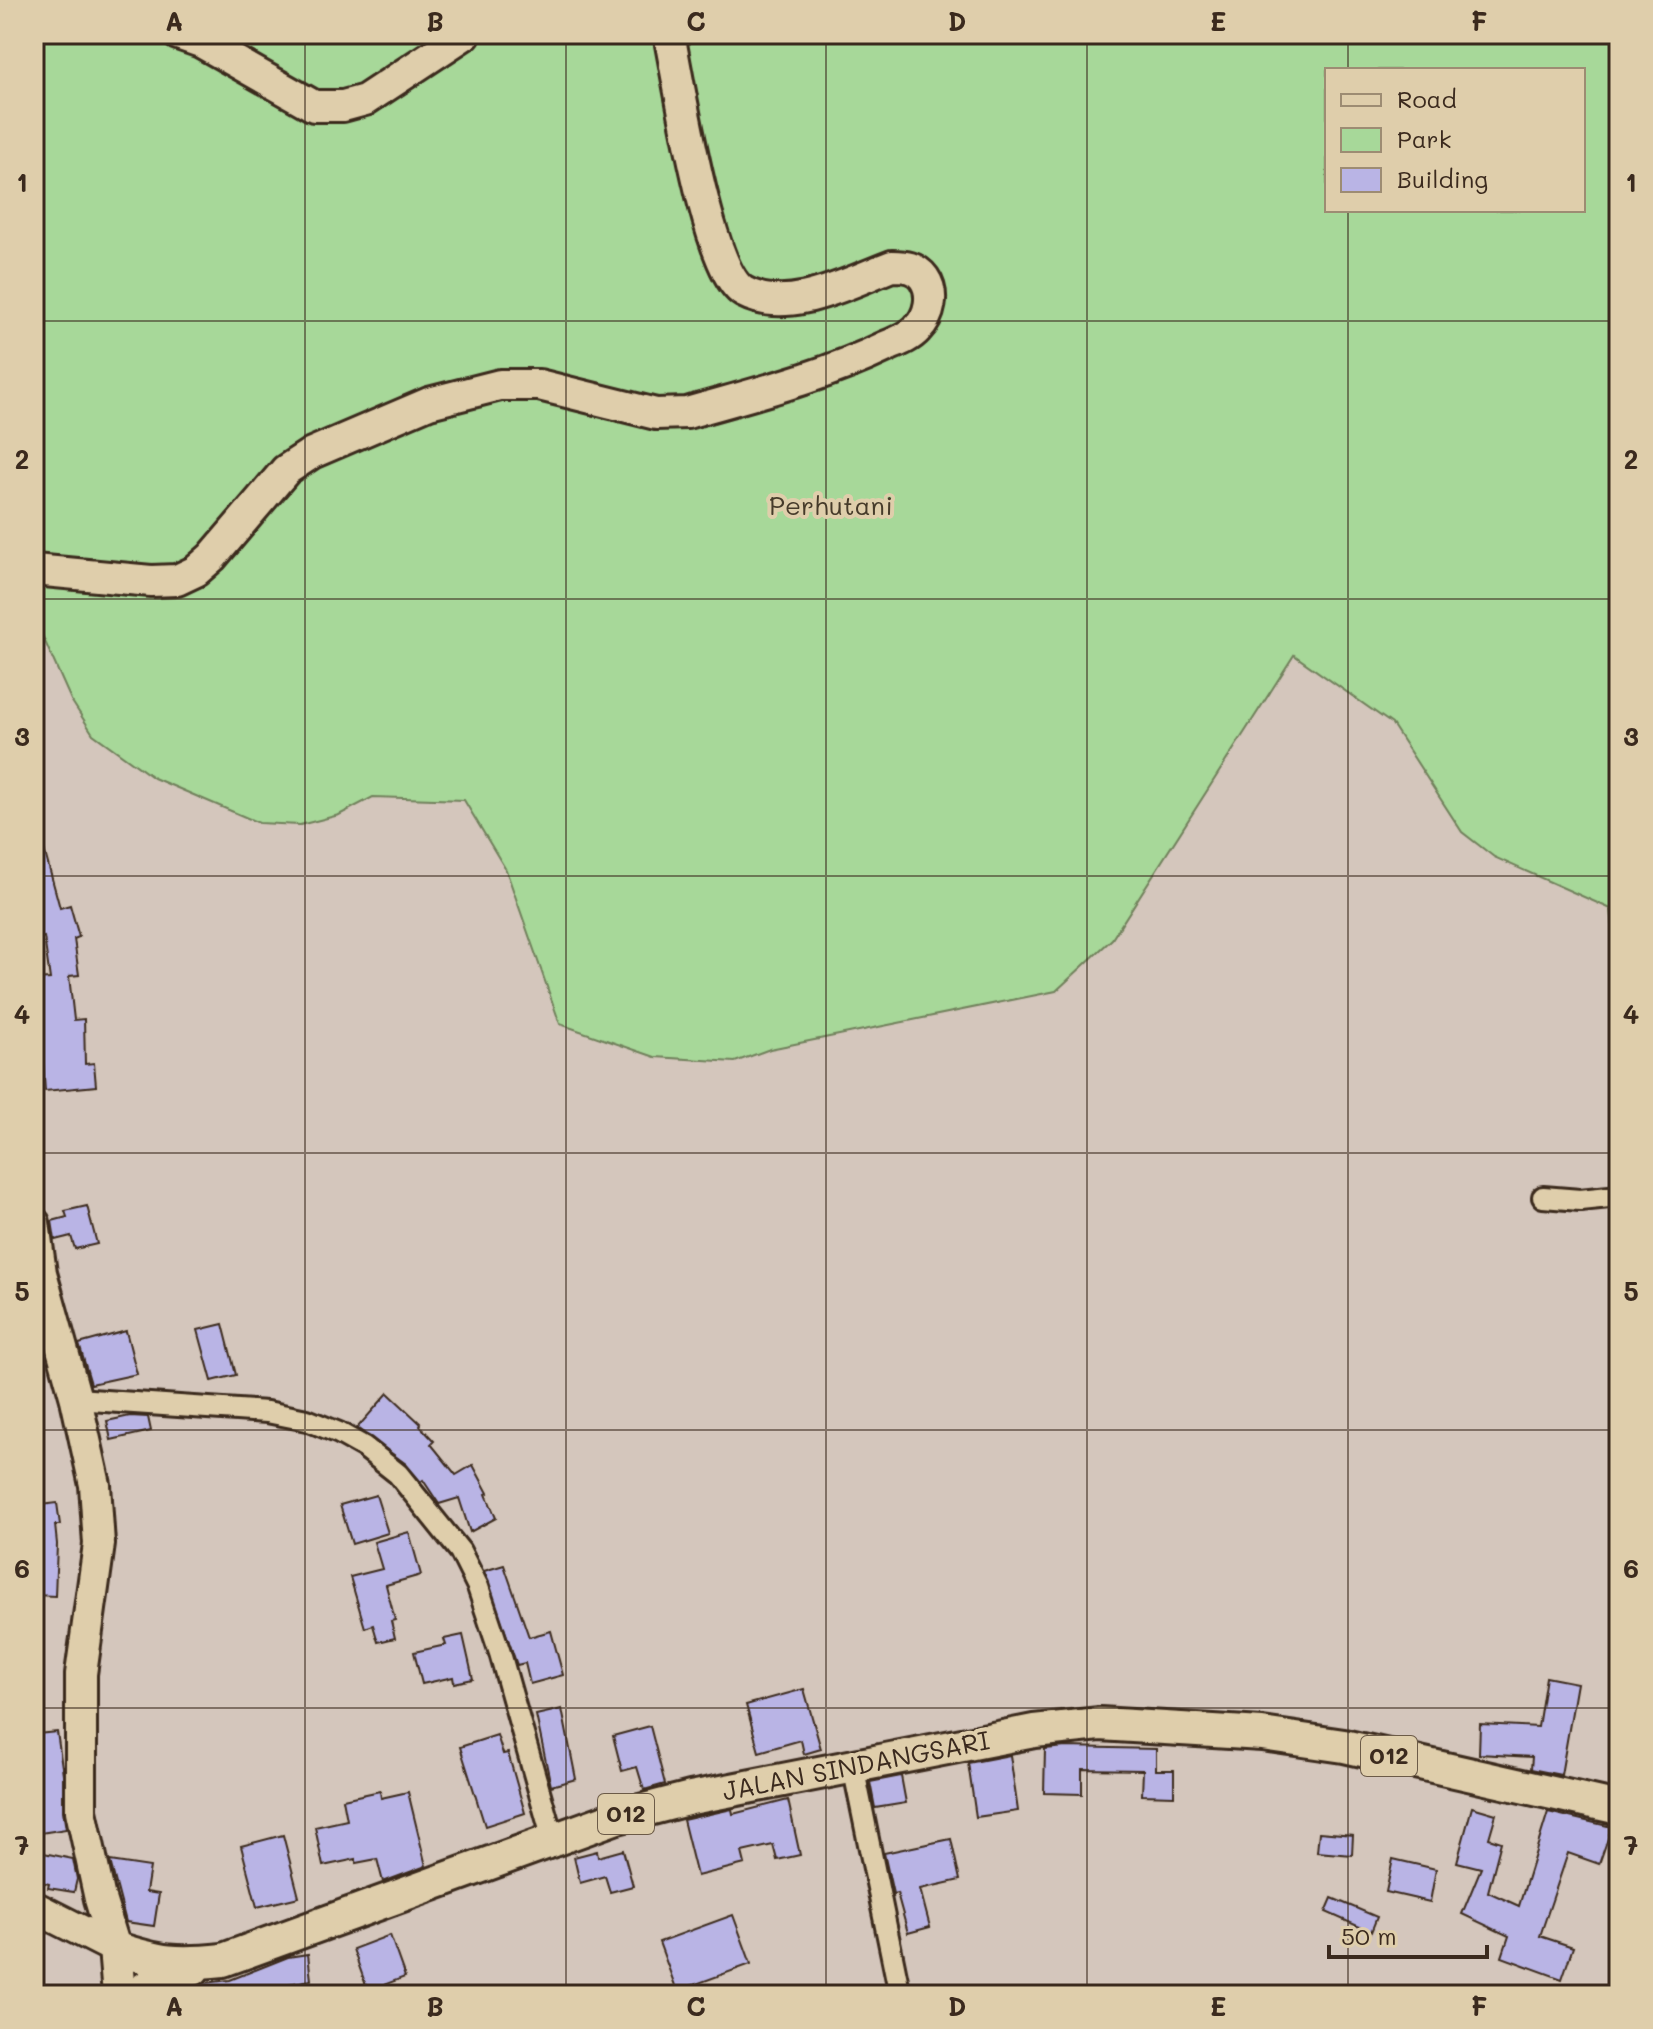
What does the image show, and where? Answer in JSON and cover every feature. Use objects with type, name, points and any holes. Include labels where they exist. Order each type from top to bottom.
[{"type":"main road","points":[[178,34],[201,42],[314,106],[343,106],[365,100],[465,34]]},
{"type":"main road","points":[[34,570],[151,581],[177,580],[187,576],[212,557],[286,470],[312,453],[429,403],[500,385],[539,385],[656,414],[687,413],[863,358],[909,336],[925,319],[930,291],[924,277],[905,266],[892,266],[798,299],[770,299],[742,291],[725,267],[710,228],[669,34]]},
{"type":"main road","points":[[34,1223],[41,1273],[76,1399],[95,1485],[99,1544],[81,1674],[81,1811],[100,1899],[115,1948],[119,1995]]},
{"type":"main road","name":"JALAN SINDANGSARI","points":[[115,1948],[153,1961],[184,1965],[223,1960],[617,1817],[676,1802],[1034,1731],[1100,1724],[1262,1734],[1344,1746],[1619,1808]]},
{"type":"main road","points":[[34,1907],[115,1948]]},
{"type":"main road","points":[[136,1995],[154,1982],[223,1960]]},
{"type":"street","points":[[1543,1197],[1580,1200],[1619,1196]]},
{"type":"street","points":[[76,1399],[267,1412],[307,1420],[364,1447],[398,1474],[460,1551],[478,1587],[492,1624],[553,1840]]},
{"type":"street","points":[[853,1766],[900,1995]]},
{"type":"green space","name":"Perhutani","points":[[34,34],[1619,34],[1619,983],[1611,909],[1494,857],[1462,832],[1392,724],[1294,655],[1112,939],[1056,991],[770,1049],[735,1062],[655,1057],[560,1024],[506,870],[464,800],[373,797],[339,815],[300,825],[259,823],[154,778],[93,734],[71,700],[34,617]]},
{"type":"building","points":[[39,831],[60,908],[70,905],[79,937],[74,939],[79,975],[69,976],[74,1020],[84,1019],[85,1064],[94,1063],[96,1086],[45,1091],[40,1019],[34,1019],[34,980],[50,979],[44,937],[39,938],[34,916],[34,832]]},
{"type":"building","points":[[87,1206],[97,1244],[75,1249],[71,1236],[55,1240],[52,1221],[67,1217],[65,1211]]},
{"type":"building","points":[[223,1324],[236,1375],[212,1381],[198,1330]]},
{"type":"building","points":[[126,1331],[137,1374],[91,1384],[79,1344]]},
{"type":"building","points":[[388,1393],[421,1424],[434,1441],[431,1444],[456,1475],[473,1465],[488,1493],[496,1518],[470,1532],[459,1498],[439,1504],[423,1480],[421,1482],[406,1464],[357,1428]]},
{"type":"building","points":[[130,1416],[148,1417],[151,1431],[111,1440],[107,1421]]},
{"type":"building","points":[[376,1495],[388,1533],[352,1544],[340,1505]]},
{"type":"building","points":[[57,1503],[60,1525],[55,1525],[55,1596],[34,1595],[34,1506]]},
{"type":"building","points":[[409,1532],[421,1575],[386,1585],[395,1620],[391,1621],[395,1638],[378,1642],[373,1625],[365,1628],[350,1577],[382,1569],[374,1542]]},
{"type":"building","points":[[504,1565],[529,1637],[551,1631],[563,1675],[530,1684],[525,1663],[517,1665],[484,1571]]},
{"type":"building","points":[[463,1635],[473,1679],[454,1683],[453,1677],[422,1684],[414,1652],[446,1645],[444,1639]]},
{"type":"building","points":[[1546,1677],[1577,1683],[1561,1775],[1531,1769],[1532,1757],[1479,1754],[1480,1724],[1538,1727]]},
{"type":"building","points":[[804,1689],[821,1749],[804,1754],[801,1740],[759,1752],[746,1705]]},
{"type":"building","points":[[562,1709],[576,1779],[551,1786],[536,1715]]},
{"type":"building","points":[[650,1726],[665,1784],[644,1790],[637,1767],[622,1771],[613,1736]]},
{"type":"building","points":[[57,1732],[66,1829],[34,1834],[35,1752],[39,1751],[37,1734]]},
{"type":"building","points":[[497,1735],[503,1754],[508,1753],[525,1813],[485,1826],[460,1747]]},
{"type":"building","points":[[1045,1749],[1156,1749],[1156,1770],[1174,1770],[1174,1796],[1142,1795],[1143,1770],[1082,1769],[1082,1794],[1044,1793]]},
{"type":"building","points":[[1010,1755],[1018,1811],[976,1817],[968,1763]]},
{"type":"building","points":[[901,1776],[906,1803],[875,1808],[870,1782]]},
{"type":"building","points":[[380,1791],[381,1798],[408,1792],[426,1866],[383,1882],[377,1859],[356,1863],[356,1859],[323,1866],[315,1827],[347,1820],[343,1799]]},
{"type":"building","points":[[788,1800],[800,1855],[777,1860],[773,1845],[742,1852],[745,1864],[697,1876],[683,1820],[732,1809],[733,1814]]},
{"type":"building","points":[[1472,1807],[1496,1814],[1489,1838],[1501,1842],[1488,1892],[1519,1906],[1548,1812],[1612,1827],[1599,1864],[1568,1853],[1540,1936],[1573,1947],[1562,1979],[1502,1957],[1509,1936],[1462,1914],[1481,1868],[1457,1862]]},
{"type":"building","points":[[1319,1832],[1353,1835],[1352,1855],[1317,1852]]},
{"type":"building","points":[[283,1835],[299,1897],[257,1907],[241,1846]]},
{"type":"building","points":[[951,1839],[960,1880],[920,1889],[930,1927],[908,1933],[897,1893],[893,1894],[884,1853]]},
{"type":"building","points":[[623,1850],[633,1886],[610,1892],[605,1876],[580,1883],[574,1857],[597,1851],[598,1857]]},
{"type":"building","points":[[34,1851],[73,1859],[77,1879],[74,1892],[48,1888],[49,1884],[34,1880]]},
{"type":"building","points":[[1393,1859],[1436,1869],[1430,1902],[1386,1892]]},
{"type":"building","points":[[110,1861],[150,1867],[146,1892],[159,1894],[154,1926],[126,1922]]},
{"type":"building","points":[[1332,1898],[1377,1917],[1371,1932],[1326,1912]]},
{"type":"building","points":[[733,1915],[751,1964],[677,1991],[659,1942]]},
{"type":"building","points":[[390,1935],[405,1977],[368,1991],[353,1949]]},
{"type":"building","points":[[308,1954],[311,1980],[288,1984],[290,1995],[195,1995],[195,1988],[205,1983],[230,1980],[288,1957]]}]
